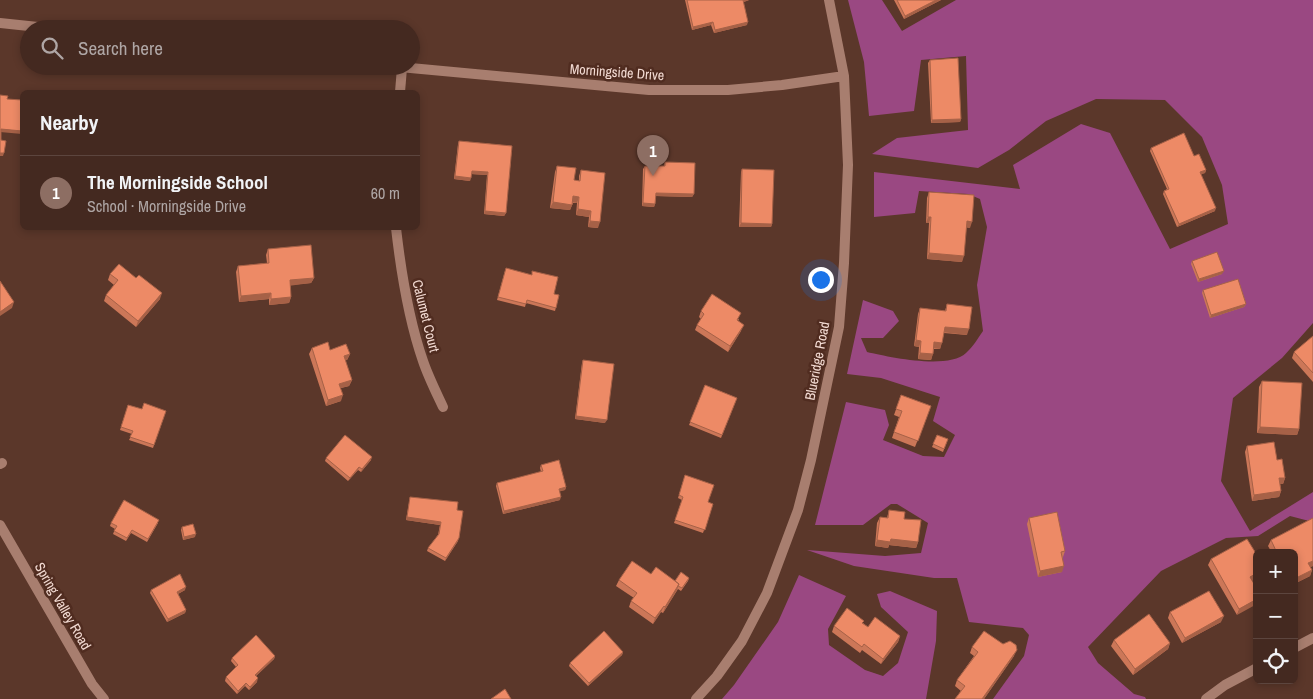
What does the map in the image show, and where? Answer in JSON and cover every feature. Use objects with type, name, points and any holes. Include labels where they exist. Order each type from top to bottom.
[{"type":"street","name":"Blueridge Road","points":[[696,699],[742,642],[767,594],[798,510],[811,460],[839,327],[848,180],[844,76],[829,0]]},
{"type":"street","points":[[0,23],[20,25]]},
{"type":"street","name":"Morningside Drive","points":[[420,70],[649,90],[728,90],[782,85],[844,76]]},
{"type":"street","points":[[400,90],[401,75]]},
{"type":"street","name":"Calumet Court","points":[[396,230],[401,269],[410,312],[423,361],[443,407]]},
{"type":"street","name":"Spring Valley Road","points":[[0,524],[92,684],[104,699]]},
{"type":"street","points":[[1298,646],[1313,638]]},
{"type":"street","points":[[1206,699],[1225,685],[1253,670]]},
{"type":"shaded area","points":[[848,0],[882,0],[902,31],[956,0],[1313,0],[1313,323],[1282,358],[1233,398],[1221,481],[1250,531],[1313,492],[1313,522],[1290,516],[1258,536],[1226,538],[1161,571],[1088,647],[1098,663],[1134,694],[1146,699],[993,699],[1024,656],[1029,635],[1023,628],[969,622],[957,578],[934,578],[854,566],[807,550],[885,556],[921,553],[928,523],[897,504],[891,504],[863,525],[815,525],[846,402],[885,410],[889,425],[883,440],[923,456],[944,457],[955,435],[933,421],[940,397],[881,378],[847,374],[863,300],[893,311],[899,321],[883,338],[861,338],[867,352],[918,361],[946,361],[966,353],[983,331],[977,285],[987,227],[980,199],[968,194],[919,191],[915,213],[874,217],[874,172],[1020,189],[1013,165],[1081,124],[1110,133],[1170,249],[1228,224],[1222,185],[1202,137],[1165,100],[1096,99],[1046,121],[1009,150],[978,168],[872,154],[897,138],[968,130],[966,56],[921,60],[914,111],[869,116],[864,62]]},
{"type":"shaded area","points":[[799,575],[846,596],[828,629],[829,645],[865,670],[883,676],[898,663],[908,632],[881,607],[877,594],[890,591],[937,611],[936,641],[926,699],[722,699],[778,622]]},
{"type":"building","points":[[687,0],[743,0],[748,22],[715,30],[713,22],[693,27]]},
{"type":"building","points":[[897,0],[936,0],[905,16]]},
{"type":"building","points":[[958,58],[961,119],[932,120],[930,60]]},
{"type":"building","points":[[0,95],[8,96],[7,99],[20,100],[20,131],[1,129],[1,140],[6,141],[4,153],[0,153]]},
{"type":"building","points":[[1184,133],[1194,156],[1199,154],[1206,170],[1200,172],[1216,208],[1179,224],[1164,191],[1169,189],[1151,148]]},
{"type":"building","points":[[459,141],[512,146],[506,213],[485,211],[488,172],[472,171],[471,178],[455,176]]},
{"type":"building","points":[[665,162],[695,163],[694,194],[656,193],[655,204],[643,203],[645,166],[665,166]]},
{"type":"building","points":[[557,166],[576,168],[574,180],[580,181],[581,170],[605,173],[600,222],[590,221],[591,211],[578,209],[579,197],[573,196],[572,205],[553,202]]},
{"type":"building","points":[[742,169],[774,170],[772,224],[741,223]]},
{"type":"building","points":[[929,192],[974,195],[972,222],[967,221],[964,256],[929,253],[931,217],[928,217]]},
{"type":"building","points":[[311,245],[314,278],[290,280],[291,297],[271,299],[271,293],[241,296],[238,266],[269,263],[268,249]]},
{"type":"building","points":[[1217,252],[1224,271],[1199,279],[1192,261]]},
{"type":"building","points":[[119,264],[136,278],[139,275],[162,293],[138,321],[106,295],[118,280],[110,274]]},
{"type":"building","points":[[506,268],[532,275],[532,271],[558,277],[554,294],[559,295],[556,308],[527,300],[526,304],[498,297]]},
{"type":"building","points":[[1238,279],[1246,304],[1211,315],[1203,290]]},
{"type":"building","points":[[0,281],[14,302],[0,312]]},
{"type":"building","points":[[712,294],[741,313],[737,320],[744,325],[730,346],[697,325],[704,314],[701,311]]},
{"type":"building","points":[[947,304],[972,307],[969,329],[945,327],[942,343],[934,342],[933,354],[920,353],[921,341],[916,340],[920,308],[946,311]]},
{"type":"building","points":[[1313,336],[1313,373],[1294,352]]},
{"type":"building","points":[[328,342],[330,350],[346,344],[350,354],[344,356],[352,380],[339,384],[343,395],[328,400],[312,348]]},
{"type":"building","points":[[583,360],[614,364],[607,420],[576,416]]},
{"type":"building","points":[[1262,381],[1302,383],[1299,429],[1260,427]]},
{"type":"building","points":[[705,385],[737,398],[722,435],[690,422]]},
{"type":"building","points":[[901,395],[931,406],[918,441],[894,432],[902,411],[896,409]]},
{"type":"building","points":[[144,403],[166,411],[154,445],[130,437],[133,431],[121,427],[128,405],[142,409]]},
{"type":"building","points":[[345,435],[372,457],[362,469],[359,467],[350,478],[326,458]]},
{"type":"building","points":[[937,435],[948,439],[944,449],[933,444]]},
{"type":"building","points":[[1274,442],[1277,460],[1282,459],[1285,478],[1279,478],[1281,491],[1254,495],[1247,446]]},
{"type":"building","points":[[559,460],[566,487],[559,489],[561,497],[504,511],[497,483],[543,471],[541,465]]},
{"type":"building","points":[[685,475],[714,485],[708,502],[713,504],[705,530],[675,520],[683,497],[679,495]]},
{"type":"building","points":[[410,497],[458,502],[457,510],[463,511],[459,538],[446,558],[428,548],[439,534],[441,522],[407,517]]},
{"type":"building","points":[[124,500],[159,520],[148,539],[132,530],[127,538],[114,531],[117,526],[111,523]]},
{"type":"building","points":[[889,510],[905,512],[904,519],[921,520],[918,542],[891,539],[890,542],[877,540],[880,517],[888,518]]},
{"type":"building","points":[[1057,512],[1065,551],[1061,552],[1064,566],[1040,571],[1029,518]]},
{"type":"building","points":[[1313,518],[1313,561],[1308,563],[1312,570],[1298,577],[1298,549],[1275,549],[1271,540]]},
{"type":"building","points":[[193,524],[196,534],[184,537],[182,527]]},
{"type":"building","points":[[1247,539],[1253,549],[1253,575],[1250,577],[1253,582],[1253,601],[1239,609],[1211,559]]},
{"type":"building","points":[[632,561],[651,574],[656,567],[679,584],[665,607],[655,618],[631,601],[637,593],[619,580]]},
{"type":"building","points":[[681,572],[689,578],[682,588],[675,581]]},
{"type":"building","points":[[180,574],[186,587],[177,592],[186,610],[168,619],[151,590]]},
{"type":"building","points":[[1209,591],[1224,616],[1185,638],[1170,612]]},
{"type":"building","points":[[847,608],[864,621],[862,623],[868,627],[875,617],[900,636],[883,659],[864,644],[862,647],[834,626]]},
{"type":"building","points":[[1149,614],[1170,643],[1135,669],[1114,640]]},
{"type":"building","points":[[604,631],[623,652],[589,683],[570,663]]},
{"type":"building","points":[[984,631],[1003,644],[1010,641],[1016,645],[1017,650],[982,699],[955,699],[965,686],[957,680],[978,652],[972,647]]},
{"type":"building","points":[[256,635],[275,656],[255,675],[258,678],[250,687],[246,683],[238,691],[226,677],[238,665],[232,658]]},
{"type":"building","points":[[505,689],[511,699],[491,699]]},
{"type":"place","name":"The Morningside School","points":[[653,176]]}]
